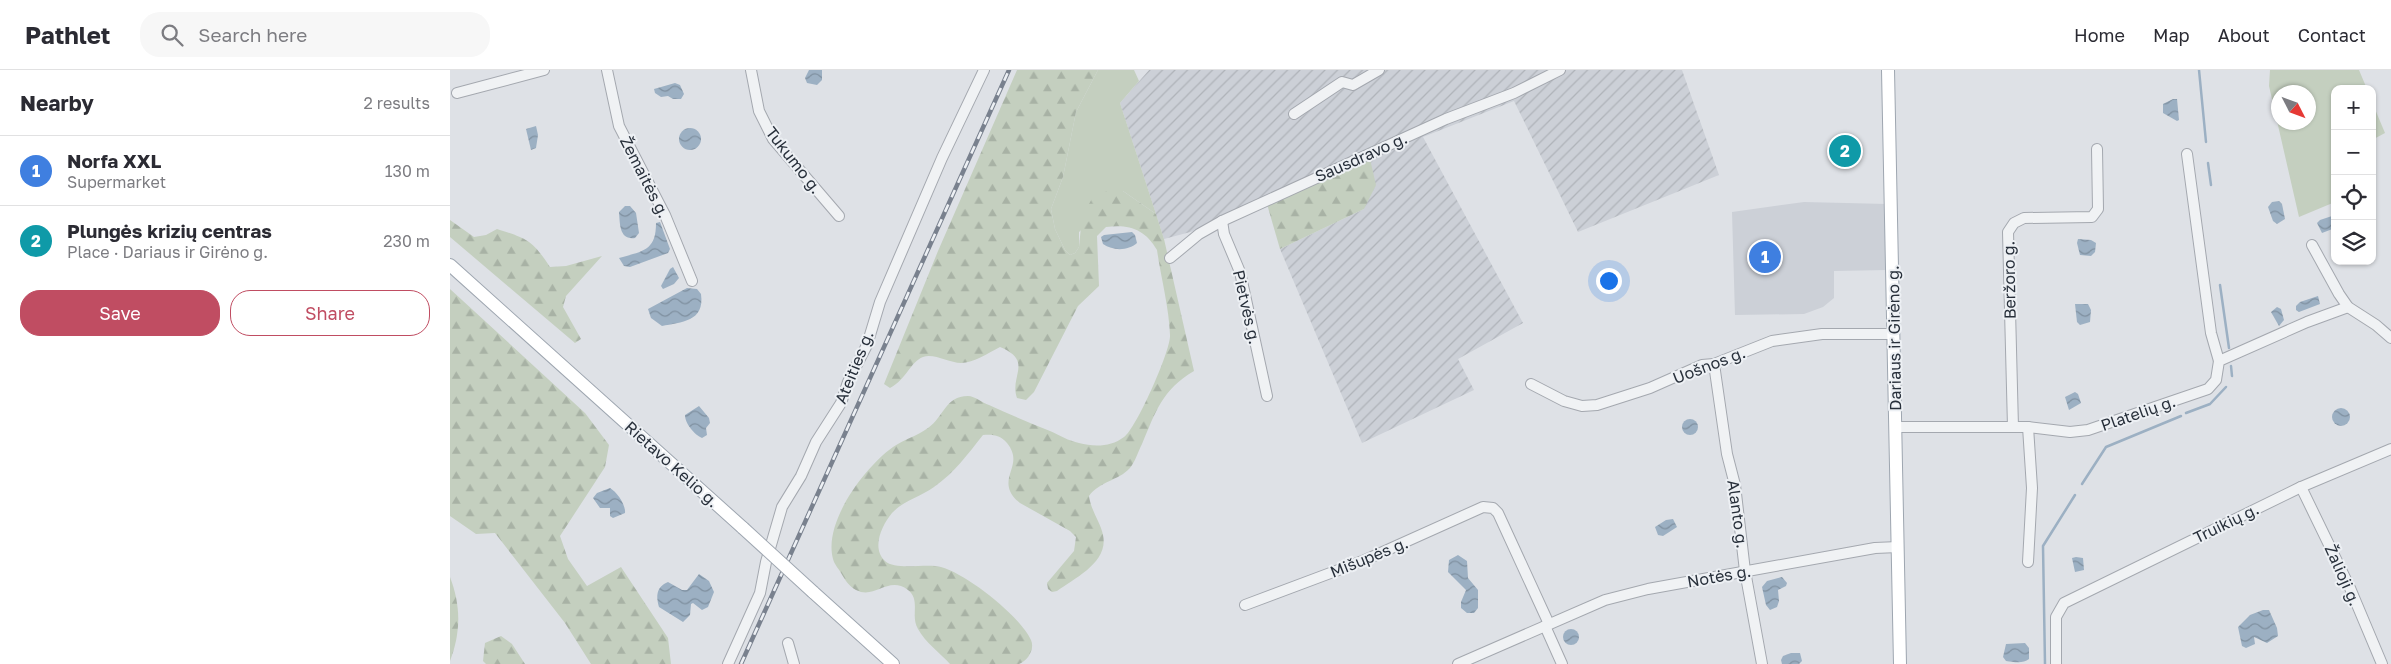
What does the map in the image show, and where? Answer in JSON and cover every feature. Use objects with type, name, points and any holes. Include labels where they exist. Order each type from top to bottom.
[{"type":"main road","name":"Dariaus ir Girėno g.","points":[[1888,70],[1900,664]]},
{"type":"main road","name":"Rietavo Kelio g.","points":[[450,265],[893,664]]},
{"type":"street","points":[[457,93],[544,70]]},
{"type":"street","name":"Žemaitės g.","points":[[607,70],[619,126],[665,215],[692,281]]},
{"type":"street","name":"Tukumo g.","points":[[751,70],[759,110],[773,139],[839,216]]},
{"type":"street","name":"Ateities g.","points":[[728,664],[760,592],[766,562],[782,507],[801,476],[816,442],[841,403],[848,382],[867,345],[880,302],[942,158],[984,70]]},
{"type":"street","points":[[1294,114],[1342,82],[1353,85],[1379,70]]},
{"type":"street","name":"Sausdravo g.","points":[[1170,258],[1200,234],[1222,221],[1446,119],[1514,93],[1560,70]]},
{"type":"street","name":"Beržoro g.","points":[[2013,427],[2008,232],[2014,223],[2024,218],[2092,217],[2098,209],[2097,149]]},
{"type":"street","points":[[2188,154],[2211,334],[2219,361],[2307,322],[2348,307]]},
{"type":"street","name":"Pietvės g.","points":[[1222,221],[1224,234],[1240,272],[1267,396]]},
{"type":"street","points":[[2312,246],[2348,307],[2370,321],[2391,338]]},
{"type":"street","name":"Uošnos g.","points":[[1531,384],[1564,400],[1582,406],[1597,405],[1650,388],[1702,365],[1714,364],[1772,341],[1822,334],[1894,334]]},
{"type":"street","name":"Platelių g.","points":[[1895,427],[2028,427],[2070,432],[2105,426],[2208,389],[2216,380],[2219,361]]},
{"type":"street","name":"Alanto g.","points":[[1714,364],[1718,402],[1735,486],[1746,571],[1762,664]]},
{"type":"street","points":[[2028,427],[2032,488],[2028,562]]},
{"type":"street","name":"Truikių g.","points":[[2056,664],[2056,617],[2064,603],[2301,488],[2391,449]]},
{"type":"street","name":"Žalioji g.","points":[[2301,488],[2350,588],[2382,664]]},
{"type":"street","name":"Mišupės g.","points":[[1245,605],[1365,560],[1483,507],[1492,508],[1501,519],[1547,625]]},
{"type":"street","name":"Notės g.","points":[[1458,664],[1605,600],[1648,588],[1875,548],[1898,547]]},
{"type":"street","points":[[1547,625],[1562,664]]},
{"type":"street","points":[[788,643],[794,664]]},
{"type":"shaded area","points":[[1149,70],[1682,70],[1719,175],[1578,232],[1514,101],[1423,137],[1523,323],[1458,359],[1474,390],[1362,443],[1280,249],[1364,209],[1370,159],[1228,222],[1164,239],[1120,103]]},
{"type":"shaded area","points":[[1804,202],[1887,204],[1887,270],[1834,271],[1834,298],[1823,307],[1804,314],[1735,315],[1732,212]]},
{"type":"green space","points":[[1017,70],[1098,70],[1076,112],[1063,177],[1051,209],[1055,229],[1065,250],[1070,255],[1075,253],[1079,247],[1082,216],[1093,197],[1109,190],[1123,191],[1156,214],[1164,239],[1194,371],[1174,386],[1161,402],[1130,468],[1120,476],[1098,487],[1089,496],[1103,535],[1101,553],[1096,561],[1081,575],[1057,591],[1052,592],[1048,589],[1047,583],[1074,551],[1076,537],[1070,531],[1020,503],[1013,496],[1010,491],[1009,479],[1013,456],[1007,443],[999,437],[983,435],[960,463],[941,482],[901,505],[892,513],[882,530],[878,543],[881,556],[885,561],[896,566],[935,566],[952,571],[978,587],[1005,608],[1025,630],[1032,643],[1030,654],[1019,664],[950,664],[918,629],[915,619],[914,598],[908,590],[894,585],[869,592],[856,590],[847,583],[835,565],[832,544],[834,529],[840,513],[859,481],[882,456],[897,444],[928,428],[949,403],[960,397],[973,397],[1075,442],[1096,445],[1114,443],[1124,437],[1129,431],[1144,405],[1165,356],[1170,335],[1167,303],[1157,250],[1147,237],[1136,230],[1122,226],[1106,227],[1097,236],[1099,286],[1078,306],[1034,392],[1026,400],[1017,398],[1015,390],[1018,370],[1016,358],[1010,352],[1000,347],[966,363],[956,363],[932,356],[923,357],[896,384],[890,388],[884,384],[938,251]]},
{"type":"green space","points":[[1098,70],[1134,70],[1139,81],[1120,103],[1156,214],[1123,191],[1079,232],[1079,247],[1075,253],[1070,255],[1065,250],[1055,229],[1051,209],[1063,177],[1076,112]]},
{"type":"green space","points":[[2270,70],[2359,70],[2365,85],[2331,85],[2331,204],[2299,217],[2279,130],[2316,130],[2316,85],[2271,85],[2271,95],[2269,86]]},
{"type":"green space","points":[[2376,112],[2385,133],[2376,138]]},
{"type":"green space","points":[[1370,159],[1376,185],[1364,209],[1280,249],[1267,204]]},
{"type":"green space","points":[[450,220],[474,237],[486,235],[497,229],[523,238],[538,251],[550,267],[566,266],[602,256],[566,296],[563,307],[581,339],[575,343],[450,237]]},
{"type":"green space","points":[[450,289],[585,413],[609,445],[605,467],[560,536],[568,559],[587,586],[621,567],[668,638],[671,664],[591,664],[565,623],[495,533],[476,534],[450,516]]},
{"type":"green space","points":[[450,577],[458,609],[458,629],[450,661]]},
{"type":"green space","points":[[501,636],[512,644],[525,664],[486,664],[483,661],[485,643]]},
{"type":"water","points":[[809,70],[822,70],[822,80],[817,85],[807,83],[805,78]]},
{"type":"water","points":[[675,83],[680,85],[684,94],[681,99],[673,99],[668,96],[661,97],[655,93],[654,89]]},
{"type":"water","points":[[2177,99],[2179,120],[2177,121],[2163,113],[2163,104]]},
{"type":"water","points":[[536,126],[538,135],[536,148],[531,150],[526,129]]},
{"type":"water","points":[[690,128],[698,131],[701,139],[698,147],[690,150],[682,147],[679,139],[682,131]]},
{"type":"water","points":[[2279,201],[2282,204],[2285,219],[2277,224],[2273,221],[2268,207],[2272,202]]},
{"type":"water","points":[[625,206],[630,206],[636,213],[639,233],[635,238],[626,236],[621,230],[619,212]]},
{"type":"water","points":[[2331,216],[2331,230],[2322,233],[2317,223]]},
{"type":"water","points":[[660,222],[670,249],[668,253],[630,267],[624,266],[619,258],[635,254],[651,245],[654,239],[656,223]]},
{"type":"water","points":[[1132,232],[1137,243],[1125,249],[1116,249],[1103,244],[1101,237],[1104,235]]},
{"type":"water","points":[[2078,239],[2091,240],[2096,243],[2095,252],[2091,256],[2080,255]]},
{"type":"water","points":[[673,267],[679,278],[674,284],[663,289],[661,286]]},
{"type":"water","points":[[687,288],[697,289],[701,294],[699,310],[695,315],[684,322],[662,326],[651,318],[648,309]]},
{"type":"water","points":[[2318,296],[2320,304],[2299,312],[2296,310],[2296,306],[2300,302]]},
{"type":"water","points":[[2075,304],[2088,304],[2091,310],[2090,322],[2080,325],[2077,322]]},
{"type":"water","points":[[2277,307],[2281,309],[2284,320],[2279,326],[2271,312]]},
{"type":"water","points":[[2075,392],[2078,394],[2081,403],[2069,410],[2065,397]]},
{"type":"water","points":[[699,406],[709,418],[710,423],[706,428],[707,435],[702,438],[691,429],[685,415]]},
{"type":"water","points":[[2341,408],[2347,411],[2350,417],[2347,423],[2341,426],[2335,423],[2332,417],[2335,411]]},
{"type":"water","points":[[1687,419],[1693,419],[1698,424],[1696,433],[1687,435],[1682,430],[1682,424]]},
{"type":"water","points":[[610,488],[620,499],[625,510],[625,513],[613,518],[610,516],[610,508],[600,508],[593,498],[597,493]]},
{"type":"water","points":[[1673,519],[1677,527],[1663,536],[1658,535],[1655,527],[1666,520]]},
{"type":"water","points":[[1458,555],[1467,561],[1468,578],[1478,590],[1478,608],[1474,613],[1467,613],[1461,608],[1461,602],[1466,590],[1448,572],[1449,560]]},
{"type":"water","points":[[2072,558],[2083,558],[2084,570],[2075,572]]},
{"type":"water","points":[[699,574],[709,581],[714,592],[708,607],[702,610],[693,603],[691,604],[690,615],[683,622],[659,607],[657,596],[661,586],[668,582],[682,590],[687,590]]},
{"type":"water","points":[[1782,577],[1787,583],[1786,586],[1778,590],[1779,601],[1777,607],[1770,610],[1766,605],[1762,587],[1767,581]]},
{"type":"water","points":[[2263,610],[2269,610],[2277,628],[2278,636],[2267,643],[2254,637],[2255,644],[2246,648],[2242,646],[2238,627],[2250,615]]},
{"type":"water","points":[[1571,629],[1579,637],[1571,645],[1563,637]]},
{"type":"water","points":[[2025,643],[2029,648],[2029,659],[2027,661],[2006,661],[2003,657],[2006,644]]},
{"type":"water","points":[[1791,653],[1800,653],[1802,661],[1799,664],[1782,664],[1783,656]]},
{"type":"waterway","points":[[2199,70],[2206,142]]},
{"type":"waterway","points":[[2208,163],[2211,185]]},
{"type":"waterway","points":[[2220,285],[2229,348]]},
{"type":"waterway","points":[[2231,366],[2232,376]]},
{"type":"waterway","points":[[2186,413],[2210,404],[2226,387]]},
{"type":"waterway","points":[[2082,484],[2106,447],[2181,416]]},
{"type":"waterway","points":[[2045,664],[2043,546],[2075,495]]},
{"type":"railway","points":[[741,664],[1009,70]]},
{"type":"place","name":"Plungės krizių centras","points":[[1845,151]]},
{"type":"place","name":"Norfa XXL","points":[[1765,257]]}]
